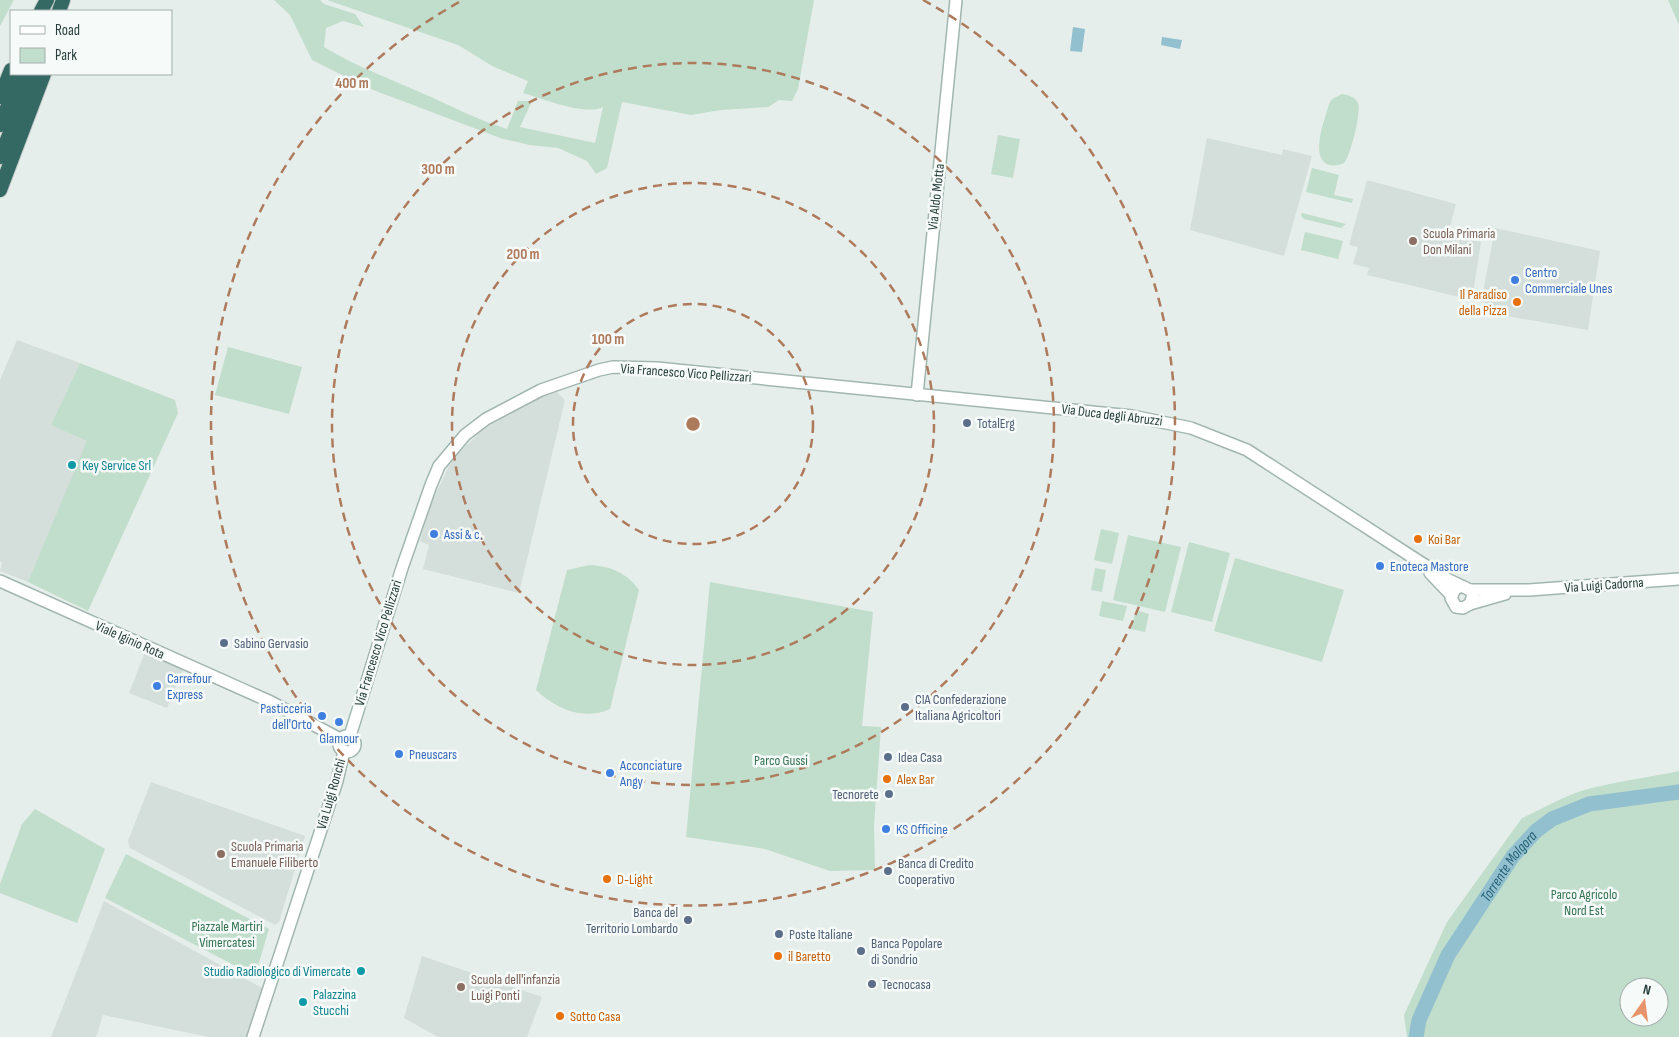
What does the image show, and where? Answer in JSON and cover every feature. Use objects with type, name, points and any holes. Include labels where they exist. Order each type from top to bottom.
[{"type":"highway","points":[[0,96],[10,72]]},
{"type":"highway","points":[[0,125],[21,75]]},
{"type":"highway","points":[[0,157],[34,75]]},
{"type":"highway","points":[[0,190],[44,75]]},
{"type":"street","name":"Via Aldo Motta","points":[[917,395],[956,0]]},
{"type":"street","name":"Via Francesco Vico Pellizzari","points":[[344,751],[348,752],[354,747],[354,742],[345,738],[430,485],[446,456],[465,436],[486,419],[541,390],[587,373],[613,367],[665,369],[917,395]]},
{"type":"street","name":"Via Duca degli Abruzzi","points":[[917,395],[1132,416],[1191,428],[1247,450],[1420,562],[1466,588]]},
{"type":"street","name":"Via Duca degli Abruzzi","points":[[1420,562],[1451,595]]},
{"type":"street","name":"Via Luigi Cadorna","points":[[1470,604],[1493,596],[1529,590],[1679,579]]},
{"type":"street","name":"Viale Iginio Rota","points":[[0,581],[271,702],[345,738]]},
{"type":"street","name":"Via Luigi Cadorna","points":[[1466,588],[1529,590]]},
{"type":"street","points":[[1466,588],[1473,596],[1470,604],[1466,608],[1456,607],[1452,602],[1451,595],[1455,589],[1466,588]]},
{"type":"street","name":"Via Luigi Ronchi","points":[[253,1037],[269,985],[268,978],[276,962],[279,946],[286,938],[340,772],[344,751]]},
{"type":"shaded area","points":[[1207,138],[1282,155],[1283,149],[1312,156],[1284,256],[1190,230]]},
{"type":"shaded area","name":"Scuola Primaria Don Milani","points":[[1367,180],[1456,204],[1448,234],[1481,242],[1472,300],[1367,275],[1369,268],[1353,264],[1358,247],[1349,245]]},
{"type":"shaded area","name":"Centro Commerciale Unes","points":[[1495,228],[1600,251],[1588,330],[1500,315],[1486,307],[1482,298]]},
{"type":"shaded area","points":[[17,340],[80,363],[51,425],[88,441],[28,582],[0,571],[2,563],[0,561],[0,380]]},
{"type":"shaded area","points":[[549,391],[556,391],[565,400],[519,593],[423,569],[429,545],[420,541],[430,505],[452,460],[482,430]]},
{"type":"shaded area","points":[[145,652],[183,669],[167,708],[129,693]]},
{"type":"shaded area","name":"Scuola Primaria Emanuele Filiberto","points":[[151,782],[305,836],[279,922],[275,925],[130,848],[128,841]]},
{"type":"shaded area","points":[[104,901],[262,988],[247,1037],[209,1037],[103,1015],[96,1037],[51,1037]]},
{"type":"shaded area","name":"Scuola dell'infanzia Luigi Ponti","points":[[422,956],[542,997],[527,1037],[438,1037],[404,1018]]},
{"type":"green space","points":[[0,0],[14,0],[0,26]]},
{"type":"green space","points":[[274,0],[320,0],[324,4],[355,14],[364,27],[343,21],[326,28],[324,47],[348,60],[474,117],[507,129],[518,101],[532,101],[520,127],[595,143],[603,107],[596,109],[575,108],[523,93],[528,81],[494,67],[458,45],[327,0],[814,0],[798,89],[792,101],[779,100],[768,107],[721,110],[691,115],[622,102],[607,168],[596,174],[587,161],[558,148],[530,145],[503,139],[368,88],[312,60],[290,15]]},
{"type":"green space","points":[[1668,0],[1679,0],[1679,25]]},
{"type":"green space","points":[[1342,94],[1352,97],[1358,103],[1357,124],[1352,144],[1344,163],[1329,165],[1323,161],[1320,155],[1320,138],[1329,104],[1332,99]]},
{"type":"green space","points":[[998,135],[1020,139],[1013,178],[991,174]]},
{"type":"green space","points":[[1312,168],[1339,175],[1334,195],[1353,199],[1352,203],[1306,192]]},
{"type":"green space","points":[[1302,213],[1346,224],[1341,228],[1304,219],[1301,216]]},
{"type":"green space","points":[[1305,232],[1343,241],[1338,259],[1301,250]]},
{"type":"green space","points":[[228,347],[302,367],[289,414],[215,395]]},
{"type":"green space","points":[[80,363],[175,400],[178,413],[88,611],[28,582],[87,441],[51,425]]},
{"type":"green space","points":[[1101,529],[1119,533],[1112,564],[1094,560]]},
{"type":"green space","points":[[1128,535],[1181,547],[1165,612],[1113,600]]},
{"type":"green space","points":[[1189,542],[1230,553],[1212,622],[1171,612]]},
{"type":"green space","points":[[1235,558],[1344,590],[1322,662],[1214,631]]},
{"type":"green space","points":[[590,565],[618,572],[629,579],[639,590],[610,709],[590,714],[561,708],[536,690],[567,570]]},
{"type":"green space","points":[[1095,568],[1106,570],[1102,592],[1091,590]]},
{"type":"green space","name":"Parco Gussi","points":[[710,582],[873,612],[862,726],[881,727],[874,826],[875,870],[830,871],[765,849],[686,837]]},
{"type":"green space","points":[[1102,601],[1127,606],[1123,621],[1099,616]]},
{"type":"green space","points":[[1136,610],[1149,614],[1145,632],[1131,629]]},
{"type":"green space","name":"Parco Agricolo Nord Est","points":[[1679,771],[1679,1037],[1407,1037],[1404,1015],[1447,922],[1522,818],[1558,800],[1581,791]]},
{"type":"green space","points":[[35,809],[105,849],[77,923],[0,893],[0,884],[22,824]]},
{"type":"green space","name":"Piazzale Martiri Vimercatesi","points":[[126,854],[269,929],[255,976],[105,898]]},
{"type":"water","points":[[1073,27],[1085,29],[1082,52],[1070,51]]},
{"type":"water","points":[[1162,37],[1182,40],[1180,49],[1161,45]]},
{"type":"waterway","name":"Torrente Molgora","points":[[1416,1037],[1419,1020],[1448,955],[1513,856],[1536,831],[1552,819],[1589,804],[1679,792]]},
{"type":"place","name":"Scuola Primaria Don Milani","points":[[1413,241]]},
{"type":"place","name":"Centro Commerciale Unes","points":[[1515,280]]},
{"type":"place","name":"Il Paradiso della Pizza","points":[[1517,302]]},
{"type":"place","name":"TotalErg","points":[[967,423]]},
{"type":"place","name":"Key Service Srl","points":[[72,465]]},
{"type":"place","name":"Assi & c.","points":[[434,534]]},
{"type":"place","name":"Koi Bar","points":[[1418,539]]},
{"type":"place","name":"Enoteca Mastore","points":[[1380,566]]},
{"type":"place","name":"Sabino Gervasio","points":[[224,643]]},
{"type":"place","name":"Carrefour Express","points":[[157,686]]},
{"type":"place","name":"CIA Confederazione Italiana Agricoltori","points":[[905,707]]},
{"type":"place","name":"Pasticceria dell'Orto","points":[[322,716]]},
{"type":"place","name":"Glamour","points":[[339,722]]},
{"type":"place","name":"Pneuscars","points":[[399,754]]},
{"type":"place","name":"Idea Casa","points":[[888,757]]},
{"type":"place","name":"Acconciature Angy","points":[[610,773]]},
{"type":"place","name":"Alex Bar","points":[[887,779]]},
{"type":"place","name":"Tecnorete","points":[[889,794]]},
{"type":"place","name":"KS Officine","points":[[886,829]]},
{"type":"place","name":"Scuola Primaria Emanuele Filiberto","points":[[221,854]]},
{"type":"place","name":"Banca di Credito Cooperativo","points":[[888,871]]},
{"type":"place","name":"D-Light","points":[[607,879]]},
{"type":"place","name":"Banca del Territorio Lombardo","points":[[688,920]]},
{"type":"place","name":"Poste Italiane","points":[[779,934]]},
{"type":"place","name":"Banca Popolare di Sondrio","points":[[861,951]]},
{"type":"place","name":"il Baretto","points":[[778,956]]},
{"type":"place","name":"Studio Radiologico di Vimercate","points":[[361,971]]},
{"type":"place","name":"Tecnocasa","points":[[872,984]]},
{"type":"place","name":"Scuola dell'infanzia Luigi Ponti","points":[[461,987]]},
{"type":"place","name":"Palazzina Stucchi","points":[[303,1002]]},
{"type":"place","name":"Sotto Casa","points":[[560,1016]]}]
